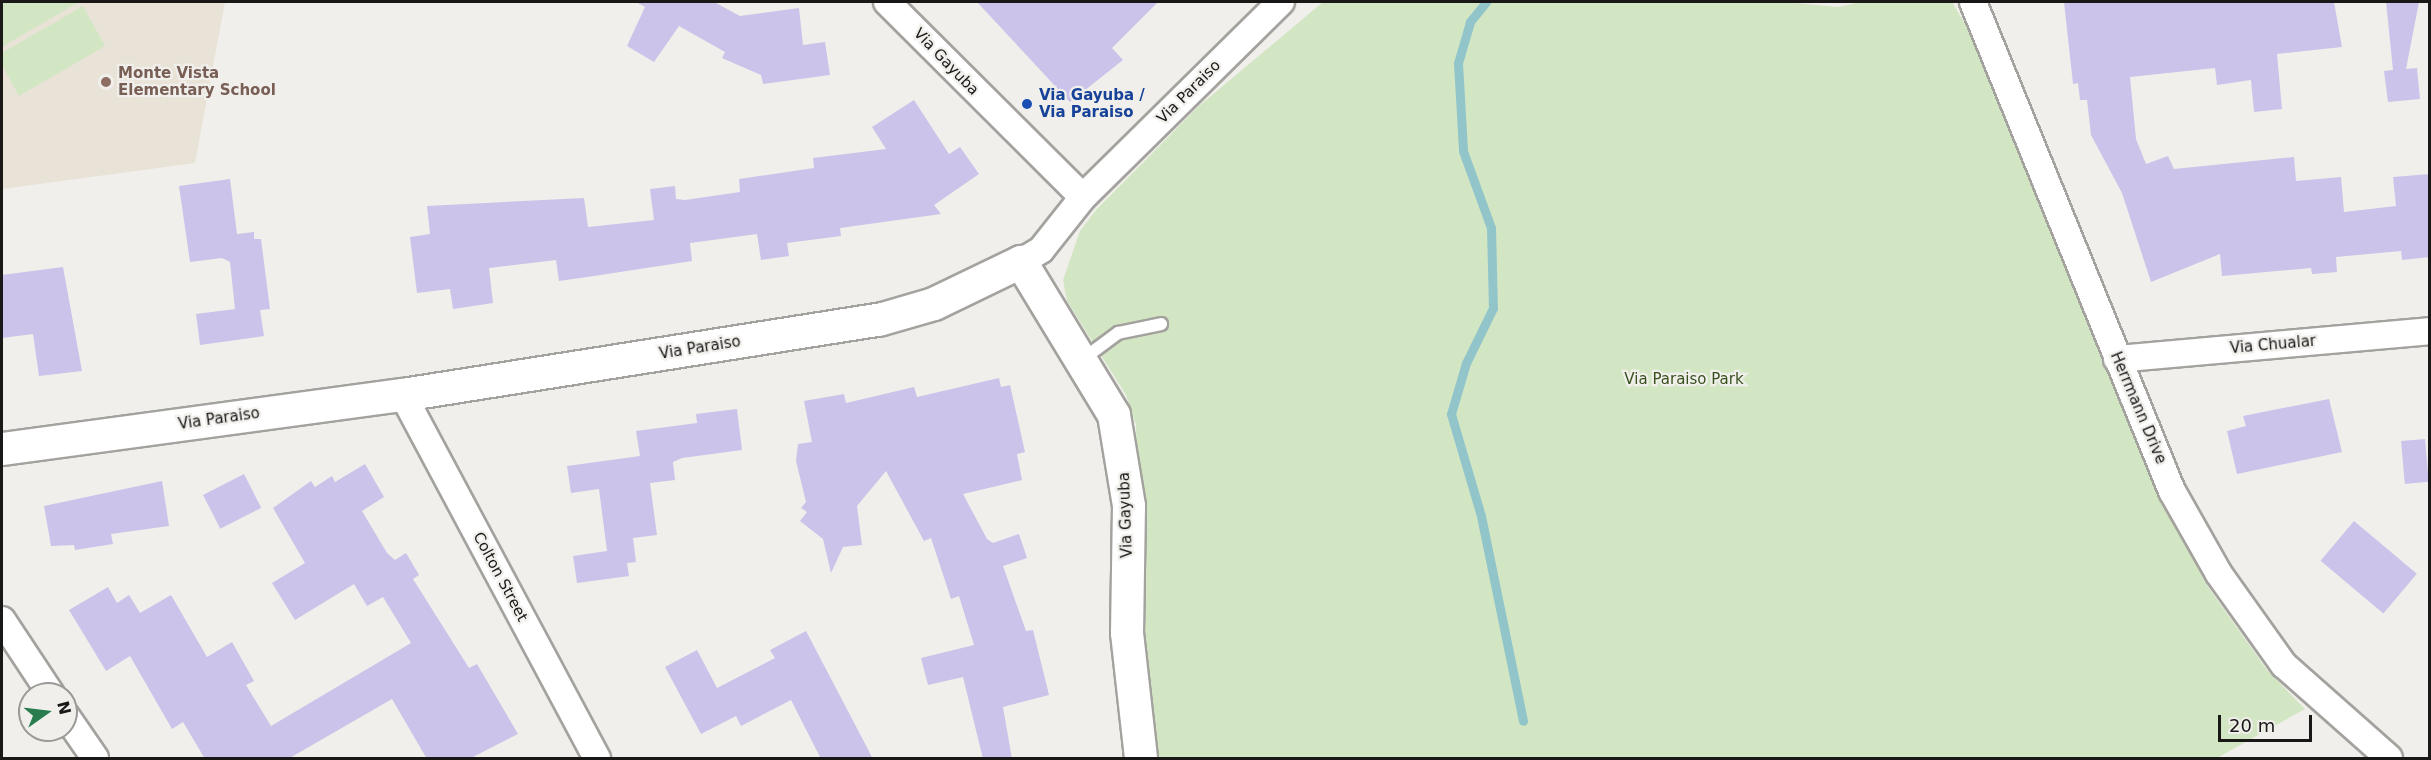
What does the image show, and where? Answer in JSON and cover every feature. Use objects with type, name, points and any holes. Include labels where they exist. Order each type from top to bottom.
[{"type":"street","name":"Via Gayuba","points":[[887,2],[1083,197]]},
{"type":"street","name":"Via Paraiso","points":[[2,448],[403,395],[879,320],[934,304],[1041,250],[1083,197],[1281,2]]},
{"type":"street","name":"Herrmann Drive","points":[[1972,2],[2172,491],[2251,623],[2321,703],[2389,759]]},
{"type":"street","name":"Via Gayuba","points":[[1021,262],[1083,359],[1114,415],[1124,462],[1127,633],[1141,759]]},
{"type":"street","name":"Via Chualar","points":[[2117,359],[2430,331]]},
{"type":"street","name":"Colton Street","points":[[403,395],[597,759]]},
{"type":"street","points":[[2,620],[43,682]]},
{"type":"street","points":[[78,734],[94,759]]},
{"type":"lane","points":[[1083,359],[1118,333],[1161,324]]},
{"type":"shaded area","name":"Monte Vista Elementary School","points":[[2,2],[225,2],[195,163],[2,189]]},
{"type":"green space","points":[[2,2],[79,2],[2,47]]},
{"type":"green space","name":"Via Paraiso Park","points":[[1323,2],[1785,2],[1838,7],[1861,2],[1952,2],[1977,44],[2162,497],[2208,587],[2267,670],[2305,709],[2217,758],[1157,758],[1139,616],[1136,425],[1126,395],[1067,301],[1063,280],[1080,231],[1096,210],[1199,106]]},
{"type":"green space","points":[[83,6],[105,46],[19,96],[2,65],[2,53]]},
{"type":"building","points":[[636,2],[714,2],[740,16],[799,8],[803,45],[825,42],[830,75],[763,84],[761,75],[722,58],[725,52],[679,26],[654,62],[627,46],[645,7]]},
{"type":"building","points":[[977,2],[1158,2],[1112,48],[1123,60],[1070,102]]},
{"type":"building","points":[[2064,2],[2334,2],[2342,47],[2277,54],[2282,109],[2254,112],[2251,80],[2217,85],[2215,68],[2130,77],[2136,139],[2146,164],[2168,156],[2174,169],[2294,157],[2296,181],[2341,177],[2344,212],[2396,206],[2393,177],[2430,174],[2430,257],[2402,260],[2401,251],[2336,257],[2337,272],[2312,274],[2311,268],[2222,276],[2220,254],[2151,282],[2122,193],[2091,135],[2087,100],[2080,100],[2078,83],[2073,84]]},
{"type":"building","points":[[2386,2],[2419,2],[2406,69],[2417,68],[2420,99],[2388,102],[2384,71],[2393,70]]},
{"type":"building","points":[[914,100],[949,154],[960,147],[979,174],[934,205],[941,214],[840,228],[841,236],[787,243],[789,256],[761,260],[757,234],[690,243],[692,261],[559,281],[556,260],[489,268],[493,303],[453,309],[450,289],[417,293],[410,237],[430,234],[427,206],[584,198],[588,227],[654,220],[650,189],[675,186],[676,199],[685,200],[740,192],[739,179],[814,168],[813,158],[886,149],[872,127]]},
{"type":"building","points":[[230,179],[237,234],[254,232],[254,239],[261,239],[270,309],[260,310],[264,336],[200,345],[196,314],[235,309],[230,262],[222,258],[190,262],[179,186]]},
{"type":"building","points":[[63,267],[82,371],[39,376],[33,334],[2,338],[2,275]]},
{"type":"building","points":[[999,378],[1001,387],[1010,385],[1025,452],[1017,454],[1022,480],[963,494],[987,539],[993,543],[1019,534],[1027,558],[1003,566],[1026,631],[1033,630],[1049,695],[1003,707],[1012,759],[983,759],[963,677],[928,685],[921,658],[974,645],[959,596],[951,599],[931,538],[924,541],[886,471],[857,506],[862,545],[843,547],[831,573],[823,539],[800,521],[807,512],[801,508],[806,502],[796,461],[798,444],[812,442],[804,401],[844,394],[846,403],[914,387],[917,397]]},
{"type":"building","points":[[2329,399],[2342,452],[2237,474],[2227,431],[2246,426],[2243,416]]},
{"type":"building","points":[[737,409],[742,450],[682,458],[673,462],[675,480],[650,483],[657,535],[633,538],[636,562],[627,563],[629,576],[577,583],[573,556],[607,551],[599,489],[571,493],[567,466],[640,456],[636,431],[697,423],[696,414]]},
{"type":"building","points":[[2425,439],[2429,482],[2405,484],[2401,441]]},
{"type":"building","points":[[365,464],[384,497],[362,511],[387,553],[395,560],[406,553],[419,575],[413,579],[469,668],[477,664],[518,734],[469,759],[427,759],[392,699],[288,759],[205,759],[183,722],[172,729],[130,656],[106,671],[69,610],[108,587],[117,603],[129,595],[140,613],[171,595],[207,657],[232,642],[254,681],[246,685],[271,726],[411,643],[383,597],[367,606],[354,584],[295,620],[272,583],[305,563],[273,508],[311,481],[315,487],[332,476],[335,482]]},
{"type":"building","points":[[244,474],[261,508],[220,529],[203,495]]},
{"type":"building","points":[[162,481],[169,526],[111,534],[113,544],[75,550],[74,545],[51,546],[44,506]]},
{"type":"building","points":[[2354,521],[2417,574],[2383,614],[2321,561]]},
{"type":"building","points":[[806,631],[873,759],[821,759],[791,700],[741,726],[736,716],[701,734],[665,667],[697,650],[717,688],[775,658],[770,650]]},
{"type":"waterway","points":[[1486,2],[1470,22],[1458,63],[1463,151],[1491,228],[1493,308],[1466,363],[1451,414],[1481,516],[1523,721]]},
{"type":"place","name":"Monte Vista Elementary School","points":[[106,82]]},
{"type":"place","name":"Via Gayuba / Via Paraiso","points":[[1027,104]]}]
